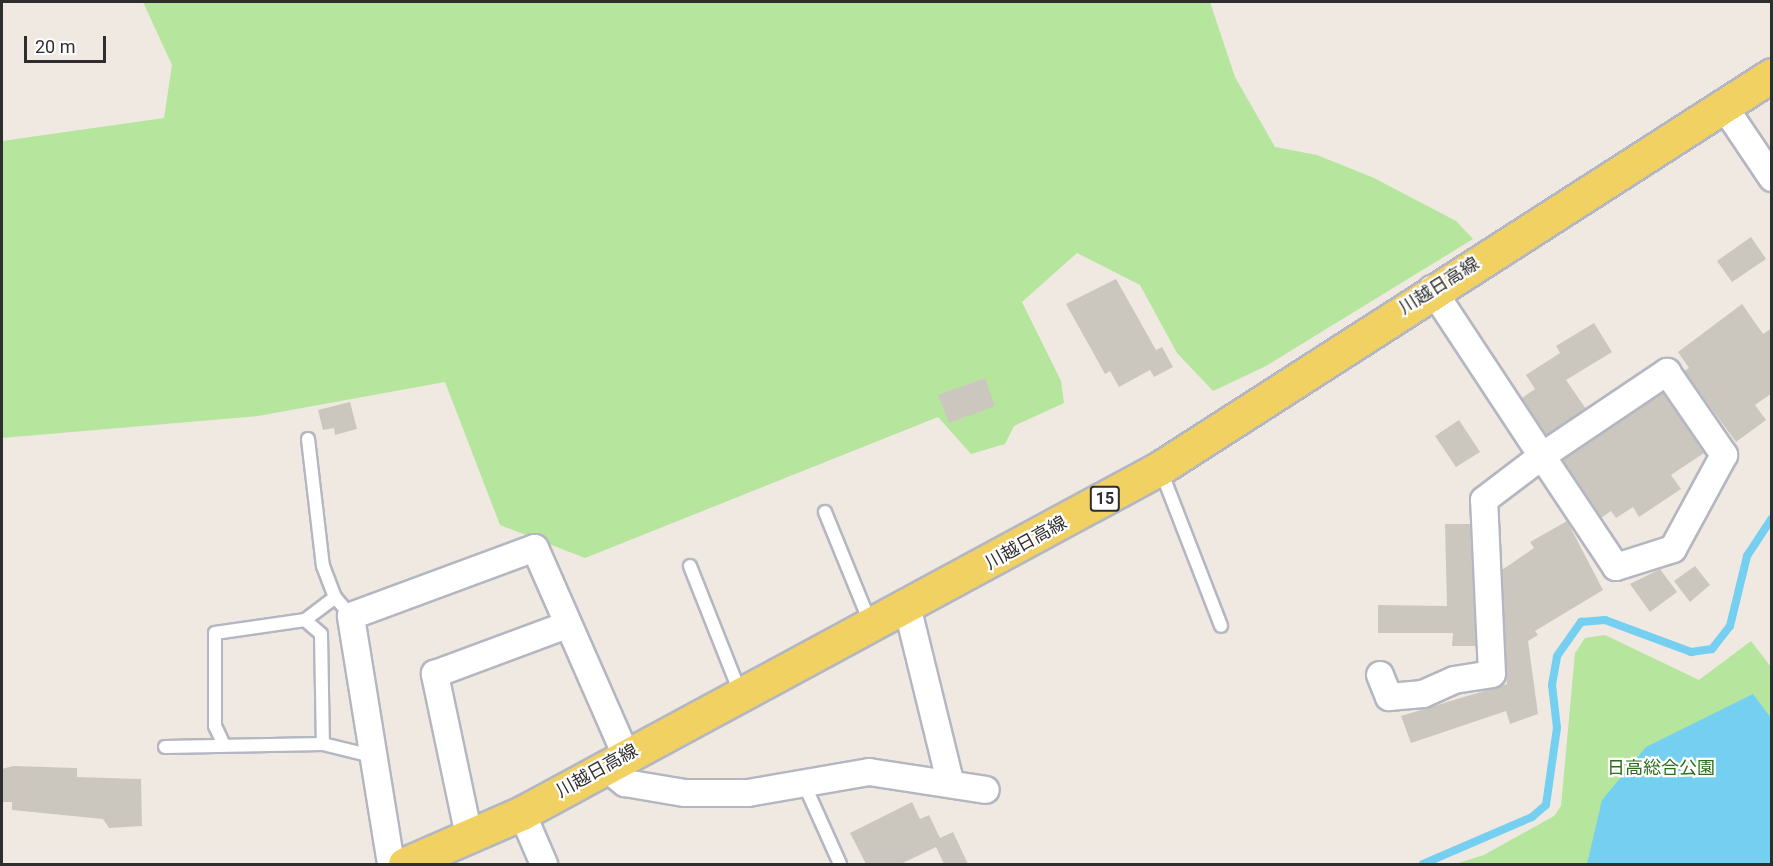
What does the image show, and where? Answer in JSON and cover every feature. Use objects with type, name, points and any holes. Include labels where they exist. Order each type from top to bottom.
[{"type":"main road","name":"川越日高線","points":[[405,864],[522,813],[740,692],[872,626],[1160,468],[1432,289],[1772,75]]},
{"type":"street","points":[[1723,105],[1772,178]]},
{"type":"street","points":[[1380,675],[1389,697],[1423,694],[1454,680],[1492,674],[1484,500],[1542,456],[1667,372],[1724,455],[1673,549],[1616,567],[1542,456],[1432,289]]},
{"type":"street","points":[[391,864],[343,606],[535,548],[567,625],[615,761],[625,783],[685,793],[805,786],[868,772],[950,781],[986,790]]},
{"type":"street","points":[[907,606],[950,781]]},
{"type":"street","points":[[470,836],[435,674],[567,625]]},
{"type":"street","points":[[522,813],[544,864]]},
{"type":"lane","points":[[223,743],[215,726],[215,633],[305,620],[343,606],[323,566],[308,439]]},
{"type":"lane","points":[[1160,468],[1221,626]]},
{"type":"lane","points":[[825,512],[872,626]]},
{"type":"lane","points":[[690,566],[740,692]]},
{"type":"lane","points":[[305,620],[321,634],[323,744]]},
{"type":"lane","points":[[165,747],[223,743],[323,744],[372,756]]},
{"type":"lane","points":[[805,786],[840,864]]},
{"type":"green space","points":[[143,2],[1210,2],[1235,77],[1275,147],[1317,155],[1374,178],[1456,221],[1473,239],[1266,366],[1213,391],[1177,353],[1140,285],[1077,253],[1022,302],[1061,381],[1064,403],[1014,426],[1005,444],[971,454],[938,417],[585,558],[500,525],[445,382],[258,416],[2,438],[2,141],[164,118],[172,65]]},
{"type":"green space","name":"日高総合公園","points":[[1605,635],[1699,680],[1751,641],[1771,667],[1771,864],[1455,864],[1484,855],[1554,816],[1561,806],[1575,653],[1585,638]]},
{"type":"water","points":[[1753,694],[1771,718],[1771,864],[1587,864],[1602,800],[1646,747]]},
{"type":"building","points":[[1751,237],[1766,259],[1732,282],[1717,261]]},
{"type":"building","points":[[1116,279],[1156,350],[1162,347],[1173,367],[1154,377],[1150,370],[1119,387],[1110,371],[1105,374],[1066,304]]},
{"type":"building","points":[[1742,304],[1763,334],[1772,328],[1772,393],[1755,405],[1766,420],[1736,442],[1684,371],[1689,368],[1678,352]]},
{"type":"building","points":[[1594,323],[1612,352],[1566,380],[1586,409],[1546,435],[1522,398],[1535,389],[1526,375],[1560,353],[1556,346]]},
{"type":"building","points":[[985,378],[995,406],[949,423],[938,395]]},
{"type":"building","points":[[1663,393],[1704,453],[1671,475],[1681,489],[1639,517],[1633,507],[1616,518],[1611,511],[1601,518],[1563,460]]},
{"type":"building","points":[[350,402],[357,429],[335,435],[334,428],[323,430],[318,410]]},
{"type":"building","points":[[1459,420],[1480,452],[1456,467],[1435,436]]},
{"type":"building","points":[[1567,521],[1603,590],[1535,631],[1538,635],[1528,641],[1538,714],[1510,724],[1506,711],[1411,743],[1401,716],[1507,684],[1502,570],[1534,548],[1530,542]]},
{"type":"building","points":[[1445,524],[1470,524],[1476,646],[1452,646],[1453,633],[1378,633],[1378,605],[1447,606]]},
{"type":"building","points":[[1695,566],[1710,585],[1690,602],[1674,581]]},
{"type":"building","points":[[1660,569],[1677,592],[1650,612],[1630,584]]},
{"type":"building","points":[[13,766],[77,768],[77,777],[141,779],[142,826],[109,828],[103,819],[12,810],[12,802],[2,802],[2,769]]},
{"type":"building","points":[[912,802],[920,819],[929,815],[940,838],[953,832],[968,864],[944,864],[936,847],[901,864],[866,864],[850,833]]},
{"type":"waterway","points":[[1423,864],[1532,817],[1546,805],[1557,728],[1552,685],[1557,656],[1581,622],[1605,620],[1691,652],[1712,649],[1730,626],[1747,556],[1772,518]]}]
